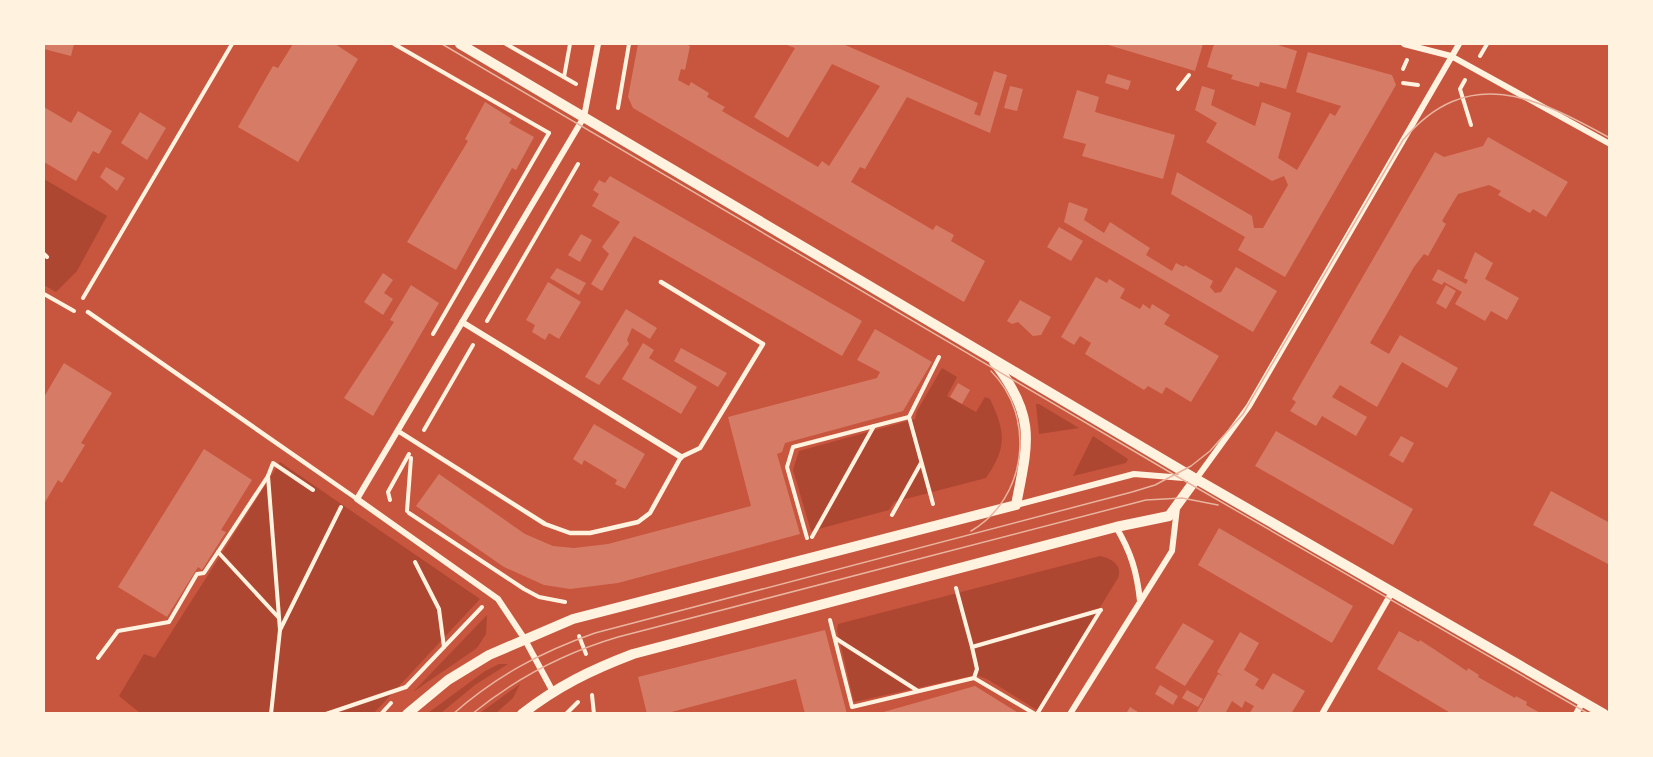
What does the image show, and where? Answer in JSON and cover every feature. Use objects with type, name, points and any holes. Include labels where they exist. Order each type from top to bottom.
[{"type":"street","points":[[460,44],[1196,479],[1604,714]]},
{"type":"street","points":[[552,690],[524,638],[498,599],[357,499],[584,117],[598,44]]},
{"type":"street","points":[[1404,44],[1451,56],[1610,144]]},
{"type":"street","points":[[522,714],[552,690],[591,670],[633,654],[1116,527],[1169,516],[1249,406],[1459,44]]},
{"type":"street","points":[[462,322],[681,457]]},
{"type":"street","points":[[990,357],[1020,404],[1026,425],[1028,443],[1017,505]]},
{"type":"street","points":[[407,714],[448,680],[489,655],[524,638],[573,620],[1134,474],[1196,479]]},
{"type":"street","points":[[1070,714],[1172,551],[1177,505]]},
{"type":"street","points":[[1116,527],[1131,552],[1137,571],[1140,601]]},
{"type":"street","points":[[1322,714],[1392,592]]},
{"type":"street","points":[[1576,714],[1583,701]]},
{"type":"lane","points":[[398,431],[545,524],[570,533],[591,533],[638,522],[650,513],[681,457],[700,448],[763,344],[662,282]]},
{"type":"lane","points":[[88,312],[357,499]]},
{"type":"path","points":[[44,294],[75,312],[232,44]]},
{"type":"path","points":[[394,44],[567,144]]},
{"type":"path","points":[[506,44],[588,91]]},
{"type":"path","points":[[564,77],[570,44]]},
{"type":"path","points":[[618,108],[629,44]]},
{"type":"path","points":[[1178,89],[1189,75]]},
{"type":"path","points":[[1460,90],[1471,125]]},
{"type":"path","points":[[427,344],[549,133]]},
{"type":"path","points":[[933,504],[909,417],[939,357]]},
{"type":"path","points":[[874,426],[809,537],[787,467],[793,447],[874,426],[909,417]]},
{"type":"path","points":[[407,512],[412,450]]},
{"type":"path","points":[[892,515],[921,462]]},
{"type":"path","points":[[98,658],[118,631],[169,622],[197,574],[204,573],[268,476],[273,463],[321,496]]},
{"type":"path","points":[[268,476],[280,630],[271,714]]},
{"type":"path","points":[[388,492],[389,500],[524,589],[539,597],[567,602],[591,670]]},
{"type":"path","points":[[280,630],[341,509],[331,503]]},
{"type":"path","points":[[218,552],[279,618]]},
{"type":"path","points":[[414,562],[439,609],[444,647]]},
{"type":"path","points":[[956,587],[977,669],[974,678]]},
{"type":"path","points":[[381,714],[480,609]]},
{"type":"path","points":[[830,620],[852,707],[974,678],[1036,714],[1101,610],[972,647]]},
{"type":"path","points":[[835,638],[919,691]]},
{"type":"path","points":[[326,714],[406,687]]},
{"type":"path","points":[[592,695],[594,714]]},
{"type":"path","points":[[566,714],[578,702]]},
{"type":"shaded area","points":[[44,179],[107,216],[77,271],[56,292],[44,285]]},
{"type":"shaded area","points":[[942,368],[957,377],[947,396],[976,412],[985,397],[990,399],[999,421],[1001,448],[986,478],[894,502],[889,510],[811,531],[793,470],[799,451],[915,419],[917,411]]},
{"type":"shaded area","points":[[1036,404],[1039,404],[1079,428],[1039,434]]},
{"type":"shaded area","points":[[1093,436],[1128,459],[1126,463],[1073,476]]},
{"type":"shaded area","points":[[280,462],[480,599],[374,713],[140,713],[119,696],[144,654],[155,658]]},
{"type":"shaded area","points":[[1100,556],[1115,563],[1119,569],[1118,578],[1037,710],[987,679],[976,675],[854,702],[837,630],[838,624]]},
{"type":"shaded area","points":[[487,615],[486,634],[477,648],[413,692]]},
{"type":"shaded area","points":[[499,664],[508,664],[475,685],[441,713],[428,713],[485,671]]},
{"type":"shaded area","points":[[520,684],[513,698],[496,713],[480,713]]},
{"type":"building","points":[[44,44],[74,44],[71,56],[44,49]]},
{"type":"building","points":[[293,44],[335,44],[358,59],[298,162],[238,127],[273,66],[278,68]]},
{"type":"building","points":[[638,44],[685,44],[690,46],[685,70],[681,69],[678,80],[689,86],[691,82],[709,93],[707,97],[725,107],[722,111],[818,167],[822,161],[829,166],[880,86],[832,64],[788,138],[754,117],[795,48],[784,44],[843,44],[978,103],[974,114],[980,116],[994,71],[1007,75],[990,133],[907,97],[865,169],[860,167],[851,182],[933,230],[936,225],[954,235],[951,241],[985,261],[964,302],[633,108],[628,97]]},
{"type":"building","points":[[1105,44],[1203,44],[1195,71]]},
{"type":"building","points":[[1214,44],[1275,44],[1297,51],[1286,89],[1260,82],[1259,87],[1231,79],[1233,75],[1207,67]]},
{"type":"building","points":[[1308,52],[1392,75],[1396,85],[1285,277],[1238,250],[1245,237],[1171,194],[1177,172],[1252,216],[1254,228],[1263,228],[1288,185],[1284,176],[1272,181],[1206,142],[1217,123],[1195,110],[1202,86],[1215,90],[1211,105],[1255,126],[1262,102],[1291,113],[1278,158],[1297,170],[1330,113],[1335,116],[1341,106],[1296,92]]},
{"type":"building","points":[[1108,74],[1131,81],[1128,90],[1105,83]]},
{"type":"building","points":[[1010,86],[1023,89],[1017,111],[1004,108]]},
{"type":"building","points":[[1077,90],[1099,97],[1095,112],[1175,135],[1163,179],[1082,156],[1086,144],[1063,138]]},
{"type":"building","points":[[485,102],[512,119],[509,123],[534,137],[516,170],[512,168],[456,270],[407,242],[468,141],[465,139]]},
{"type":"building","points":[[44,107],[71,123],[78,111],[112,131],[99,154],[93,151],[76,181],[44,162]]},
{"type":"building","points":[[140,112],[166,128],[147,160],[121,143]]},
{"type":"building","points":[[1488,137],[1568,182],[1546,217],[1533,209],[1530,213],[1498,195],[1501,191],[1489,185],[1458,194],[1442,221],[1446,224],[1428,256],[1424,254],[1414,267],[1370,343],[1389,354],[1400,335],[1458,368],[1447,388],[1402,362],[1377,407],[1340,385],[1332,397],[1367,417],[1356,436],[1322,416],[1316,426],[1290,411],[1296,402],[1292,399],[1435,152],[1444,157],[1483,146]]},
{"type":"building","points":[[106,167],[125,178],[117,191],[100,177]]},
{"type":"building","points":[[610,176],[862,321],[842,356],[634,236],[602,291],[591,284],[609,254],[602,247],[620,222],[592,206],[599,194],[593,190],[599,180],[605,183]]},
{"type":"building","points":[[1069,202],[1088,209],[1084,220],[1104,233],[1110,222],[1150,248],[1146,255],[1172,271],[1176,263],[1184,267],[1185,265],[1213,281],[1210,287],[1215,293],[1221,292],[1236,267],[1277,291],[1253,332],[1064,222]]},
{"type":"building","points":[[1059,227],[1083,241],[1071,261],[1047,247]]},
{"type":"building","points":[[581,234],[592,240],[580,262],[568,255]]},
{"type":"building","points":[[1475,252],[1493,263],[1485,279],[1519,298],[1507,320],[1491,311],[1485,321],[1455,304],[1462,292],[1444,282],[1442,285],[1432,280],[1438,269],[1466,284],[1468,280],[1464,278]]},
{"type":"building","points":[[557,268],[586,283],[579,295],[550,278]]},
{"type":"building","points":[[383,273],[393,280],[384,293],[393,299],[383,315],[364,302]]},
{"type":"building","points":[[1096,277],[1107,283],[1109,279],[1125,289],[1120,298],[1140,309],[1143,304],[1150,309],[1152,304],[1170,315],[1164,324],[1219,356],[1191,402],[1166,387],[1162,394],[1148,386],[1144,390],[1085,354],[1091,343],[1080,336],[1074,345],[1061,337]]},
{"type":"building","points":[[548,282],[581,302],[559,339],[549,333],[545,340],[532,332],[535,325],[526,320]]},
{"type":"building","points":[[411,285],[439,303],[373,416],[344,398],[394,322],[390,320]]},
{"type":"building","points":[[1446,285],[1456,291],[1446,309],[1436,303]]},
{"type":"building","points":[[1020,300],[1051,317],[1041,335],[1033,336],[1018,322],[1012,324],[1007,321]]},
{"type":"building","points":[[626,309],[657,328],[650,339],[632,328],[627,340],[629,344],[599,385],[585,377]]},
{"type":"building","points":[[875,329],[932,362],[903,411],[785,443],[782,452],[777,454],[800,534],[618,583],[570,589],[544,585],[504,567],[416,506],[439,474],[525,534],[553,546],[574,548],[608,544],[751,506],[728,417],[877,378],[880,372],[857,360]]},
{"type":"building","points":[[643,343],[654,350],[649,358],[697,387],[681,414],[622,379]]},
{"type":"building","points":[[681,348],[727,373],[718,387],[674,361]]},
{"type":"building","points":[[64,363],[112,393],[81,443],[85,445],[62,483],[58,480],[44,504],[44,397]]},
{"type":"building","points":[[958,383],[970,390],[962,404],[950,397]]},
{"type":"building","points":[[594,424],[645,454],[625,489],[615,484],[617,480],[584,460],[582,465],[573,459]]},
{"type":"building","points":[[1276,431],[1413,509],[1393,545],[1255,466]]},
{"type":"building","points":[[1401,436],[1414,443],[1403,463],[1389,455]]},
{"type":"building","points":[[204,449],[252,480],[221,530],[226,532],[202,570],[198,567],[167,617],[118,587]]},
{"type":"building","points":[[1551,491],[1610,523],[1610,565],[1533,525]]},
{"type":"building","points":[[1219,528],[1353,606],[1332,643],[1198,565]]},
{"type":"building","points":[[1183,623],[1214,641],[1185,686],[1155,668]]},
{"type":"building","points":[[825,630],[847,714],[805,714],[796,679],[664,714],[647,714],[638,677]]},
{"type":"building","points":[[1399,631],[1419,642],[1420,640],[1467,671],[1468,668],[1479,675],[1478,677],[1515,698],[1516,696],[1527,702],[1526,705],[1542,714],[1452,714],[1377,669]]},
{"type":"building","points":[[1240,632],[1259,643],[1244,670],[1259,679],[1255,685],[1263,690],[1273,673],[1305,691],[1291,714],[1249,714],[1254,706],[1245,701],[1242,708],[1232,701],[1225,714],[1196,714],[1218,674],[1223,676],[1217,672]]},
{"type":"building","points":[[1160,685],[1178,696],[1173,705],[1155,694]]},
{"type":"building","points":[[975,686],[1020,714],[880,714],[880,713]]},
{"type":"building","points":[[1187,690],[1203,699],[1198,707],[1182,698]]},
{"type":"building","points":[[1130,707],[1141,714],[1126,714]]},
{"type":"tram line","points":[[442,44],[1178,477],[1589,714]]},
{"type":"tram line","points":[[453,714],[469,700],[520,666],[556,648],[595,633],[1155,485],[1191,466],[1210,451],[1243,414],[1403,140],[1428,116],[1452,101],[1478,95],[1503,95],[1529,100],[1556,110],[1610,138]]},
{"type":"tram line","points":[[971,531],[990,516],[1004,498],[1014,478],[1019,456],[1019,433],[1015,410],[1005,389],[991,371]]},
{"type":"tram line","points":[[472,714],[506,689],[541,668],[598,643],[618,637],[1146,500],[1182,498],[1218,505]]}]
